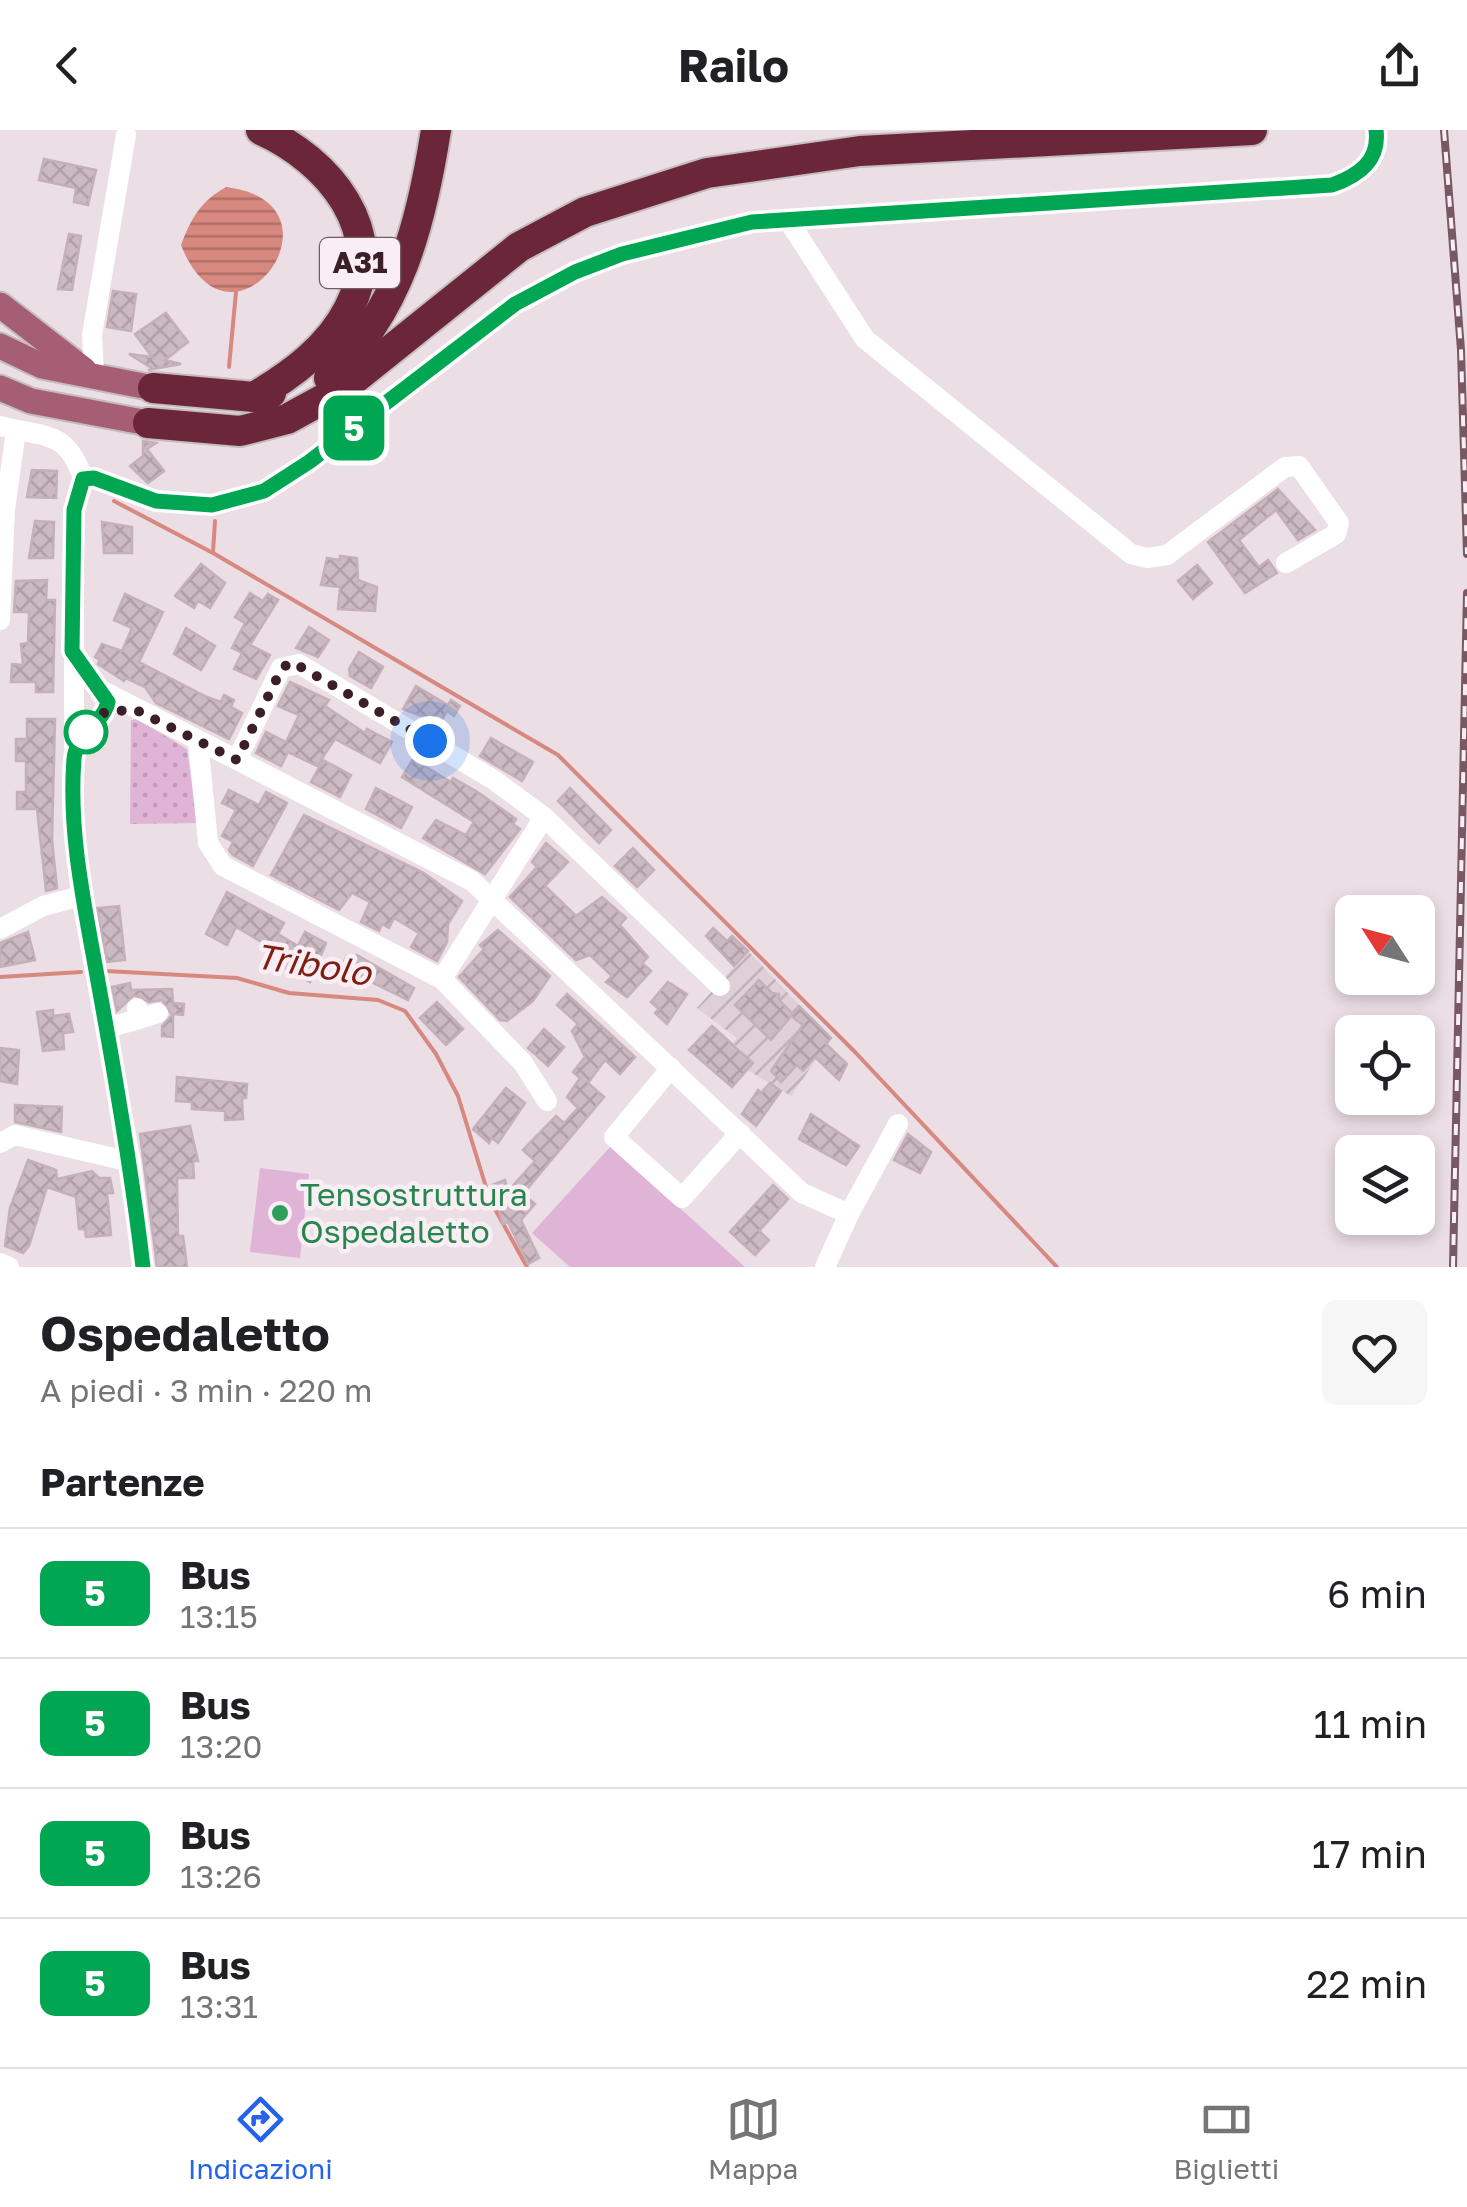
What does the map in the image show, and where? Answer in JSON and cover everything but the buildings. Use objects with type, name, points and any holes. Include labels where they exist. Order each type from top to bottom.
[{"type":"highway","name":"A31","points":[[254,398],[292,374],[339,326],[357,290],[361,256],[359,230],[349,204],[326,174],[294,144],[260,130]]},
{"type":"highway","name":"A31","points":[[287,418],[355,353],[399,283],[418,229],[436,130]]},
{"type":"highway","name":"A31","points":[[148,423],[240,431],[287,418],[342,389],[519,247],[585,212],[642,190],[707,173],[860,152],[1252,130]]},
{"type":"highway","name":"A31","points":[[154,388],[254,398],[295,386],[330,362],[378,318]]},
{"type":"main road","points":[[0,306],[91,374]]},
{"type":"main road","points":[[0,348],[42,366],[154,388]]},
{"type":"main road","points":[[0,348],[57,406]]},
{"type":"main road","points":[[0,388],[57,406],[148,423]]},
{"type":"street","points":[[83,479],[94,478],[156,501],[212,505],[264,491],[309,462],[515,304],[575,272],[622,254],[752,222],[1332,185],[1359,175],[1378,144],[1376,130]]},
{"type":"street","points":[[91,374],[92,335],[126,136]]},
{"type":"street","points":[[788,220],[865,338],[1131,554],[1147,558],[1167,554],[1284,467],[1300,466],[1340,523],[1336,534],[1286,563]]},
{"type":"street","points":[[0,620],[8,428],[64,442],[74,452],[83,479],[74,510],[74,824],[82,896],[131,1162],[143,1267]]},
{"type":"street","points":[[72,651],[100,703]]},
{"type":"street","points":[[237,760],[282,668],[296,662],[494,780],[544,816],[720,986]]},
{"type":"street","points":[[75,702],[87,687],[100,703],[134,709],[449,867],[493,899],[802,1193],[849,1214]]},
{"type":"street","points":[[75,702],[81,716],[100,703]]},
{"type":"street","points":[[74,757],[100,703]]},
{"type":"street","points":[[198,740],[208,843],[223,866],[442,979],[523,1063],[547,1101]]},
{"type":"street","points":[[442,979],[544,816]]},
{"type":"street","points":[[0,929],[43,906],[82,896]]},
{"type":"street","points":[[106,1028],[144,1013]]},
{"type":"street","points":[[671,1068],[614,1137],[682,1198],[740,1133]]},
{"type":"street","points":[[824,1267],[898,1124]]},
{"type":"street","points":[[0,1143],[16,1135],[131,1162]]},
{"type":"street","points":[[0,1262],[9,1267]]},
{"type":"shaded area","points":[[226,187],[263,199],[280,221],[282,246],[271,270],[251,287],[227,292],[203,280],[181,245],[198,211]]},
{"type":"shaded area","points":[[137,719],[187,749],[197,823],[130,824],[131,720]]},
{"type":"shaded area","points":[[748,951],[831,1038],[791,1096],[746,1069],[741,1049],[733,1043],[737,1038],[697,1008]]},
{"type":"shaded area","points":[[611,1146],[745,1267],[570,1267],[532,1233]]},
{"type":"shaded area","name":"Tensostruttura Ospedaletto","points":[[260,1168],[309,1174],[300,1258],[250,1252]]},
{"type":"waterway","points":[[229,367],[236,292]]},
{"type":"waterway","points":[[114,501],[213,553],[558,755],[854,1051],[1057,1267]]},
{"type":"waterway","points":[[213,552],[215,521]]},
{"type":"waterway","name":"Tribolo","points":[[106,971],[237,978],[289,993],[378,1000],[405,1011],[436,1054],[458,1096],[490,1200],[527,1267]]},
{"type":"waterway","name":"Tribolo","points":[[0,977],[81,972]]},
{"type":"railway","points":[[1444,130],[1461,350],[1467,554]]},
{"type":"railway","points":[[1453,1267],[1467,593]]},
{"type":"bus line","name":"5","points":[[143,1267],[131,1162],[82,896],[74,824],[74,757],[78,743],[104,713],[108,702],[72,651],[74,510],[76,491],[83,479],[94,478],[156,501],[212,505],[264,491],[309,462],[515,304],[575,272],[622,254],[752,222],[1332,185],[1359,175],[1378,144],[1376,130]]},
{"type":"place","name":"Tensostruttura Ospedaletto","points":[[280,1213]]},
{"type":"route","points":[[86,732],[83,736],[104,713],[140,710],[237,760],[282,668],[292,662],[430,741]]}]
